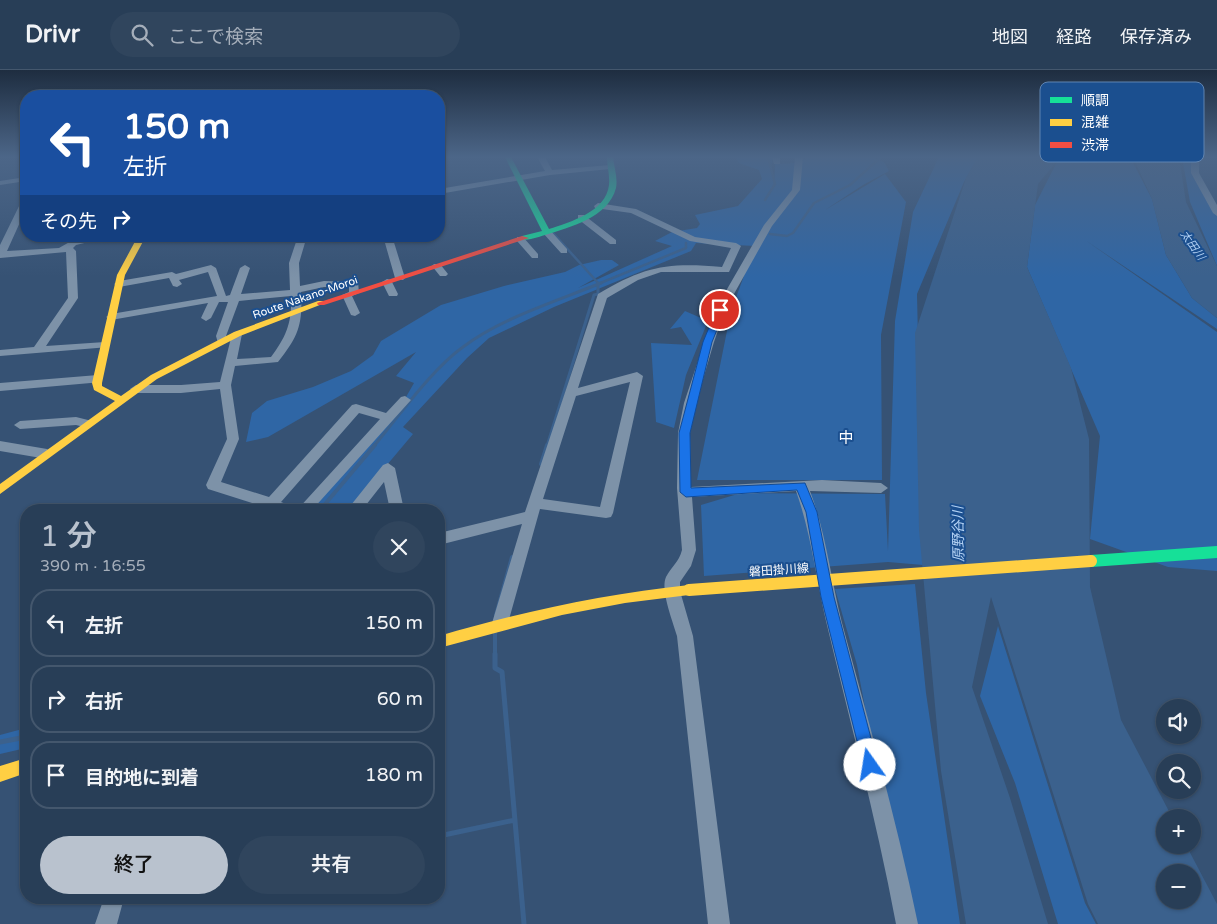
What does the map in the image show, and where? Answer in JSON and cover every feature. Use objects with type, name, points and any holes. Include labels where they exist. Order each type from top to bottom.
[{"type":"main road","points":[[529,197],[546,231]]},
{"type":"main road","name":"Route Nakano-Moroi","points":[[0,490],[136,389],[222,341],[295,311],[400,278],[440,270],[546,231],[581,217],[598,206],[607,197]]},
{"type":"main road","points":[[121,400],[97,388],[123,268],[138,242]]},
{"type":"main road","name":"磐田掛川線","points":[[445,640],[500,623],[596,602],[681,590],[1217,552]]},
{"type":"main road","points":[[0,774],[20,768]]},
{"type":"street","points":[[720,924],[681,590],[672,580],[686,562],[689,550],[684,433],[708,342],[720,310],[768,225],[791,197]]},
{"type":"street","points":[[1208,197],[1217,213]]},
{"type":"street","points":[[500,623],[533,510],[602,296],[628,279],[656,268],[683,266],[726,270],[736,246],[728,243],[693,239],[640,214],[598,206]]},
{"type":"street","points":[[20,212],[0,254],[60,252],[67,249],[73,243],[78,242]]},
{"type":"street","points":[[581,217],[613,242]]},
{"type":"street","points":[[546,231],[564,251]]},
{"type":"street","points":[[520,239],[535,256]]},
{"type":"street","points":[[231,363],[274,360],[286,345],[297,317],[295,311],[294,263],[300,242]]},
{"type":"street","points":[[389,242],[400,278]]},
{"type":"street","points":[[38,350],[73,298],[71,251],[67,249]]},
{"type":"street","points":[[119,284],[172,275],[176,281],[211,268],[224,300],[222,341]]},
{"type":"street","points":[[206,318],[224,300],[245,268]]},
{"type":"street","points":[[388,282],[393,294]]},
{"type":"street","points":[[111,317],[224,300],[295,292],[324,284],[354,284],[350,294],[355,313]]},
{"type":"street","points":[[237,334],[225,385],[233,439],[213,485],[272,503],[356,408],[390,418]]},
{"type":"street","points":[[1,354],[105,345]]},
{"type":"street","points":[[445,537],[533,510],[606,513],[637,376],[570,394]]},
{"type":"street","points":[[0,387],[98,380]]},
{"type":"street","points":[[136,389],[181,389],[225,385]]},
{"type":"street","points":[[310,504],[406,400]]},
{"type":"street","points":[[20,425],[76,421],[88,424]]},
{"type":"street","points":[[0,446],[47,454]]},
{"type":"street","points":[[359,504],[388,468],[396,504]]},
{"type":"street","points":[[686,492],[801,486],[881,488]]},
{"type":"street","points":[[801,486],[811,512],[828,597],[865,742],[907,924]]},
{"type":"street","points":[[106,924],[112,904]]},
{"type":"shaded area","points":[[746,197],[845,197],[825,210],[847,197],[902,197],[906,202],[881,335],[882,480],[697,480],[731,311],[755,246],[696,243],[691,251],[554,307],[489,338],[467,358],[403,427],[413,434],[354,504],[315,504],[402,404],[414,383],[396,376],[416,352],[268,437],[246,442],[252,413],[267,401],[313,387],[351,371],[373,355],[381,341],[441,305],[504,286],[565,272],[579,265],[601,260],[612,260],[619,265],[578,288],[672,246],[655,241],[672,232],[697,228],[700,224],[695,215],[738,206]]},
{"type":"shaded area","points":[[920,197],[958,197],[917,294],[923,565],[888,562],[704,576],[701,505],[741,493],[885,494],[888,551],[895,321],[913,212]]},
{"type":"shaded area","points":[[1039,197],[1151,197],[1166,255],[1192,298],[1217,318],[1217,329],[1085,240],[1217,332],[1217,571],[1168,567],[1090,539],[1100,436],[1027,267],[1035,205]]},
{"type":"shaded area","points":[[1189,197],[1208,197],[1217,213],[1217,266]]},
{"type":"shaded area","points":[[685,311],[708,321],[686,375],[674,428],[656,422],[651,343],[692,345],[681,327],[670,329]]},
{"type":"shaded area","points":[[915,584],[926,693],[960,924],[906,924],[857,665],[835,589]]},
{"type":"shaded area","points":[[998,626],[1085,903],[1096,924],[1058,924],[1015,783],[980,696]]},
{"type":"shaded area","points":[[20,730],[20,749],[0,754],[0,735]]},
{"type":"water","name":"原野谷川","points":[[960,197],[1036,197],[1027,267],[1071,368],[1089,439],[1090,587],[1121,720],[1156,787],[1156,799],[1163,799],[1168,809],[1156,809],[1156,854],[1191,854],[1196,864],[1156,864],[1156,909],[1201,909],[1201,874],[1217,904],[1217,924],[1098,924],[1088,904],[991,597],[972,687],[1010,798],[1048,924],[966,924],[941,771],[919,530],[915,333]]},
{"type":"water","name":"太田川","points":[[1151,197],[1185,197],[1217,266],[1217,318],[1192,298],[1166,255]]},
{"type":"waterway","points":[[770,234],[787,236],[793,233],[814,203],[826,197]]},
{"type":"waterway","points":[[553,233],[599,284]]},
{"type":"waterway","points":[[599,284],[686,248],[686,243]]},
{"type":"waterway","points":[[374,446],[428,380],[463,347],[494,327],[598,284]]},
{"type":"waterway","points":[[547,446],[594,295],[598,294],[598,284]]},
{"type":"waterway","points":[[325,504],[375,445]]},
{"type":"waterway","points":[[541,464],[547,445]]},
{"type":"waterway","points":[[496,615],[512,557]]},
{"type":"waterway","points":[[495,632],[495,668],[502,672],[515,820]]},
{"type":"waterway","points":[[0,742],[20,738]]},
{"type":"waterway","points":[[445,835],[515,820]]},
{"type":"waterway","points":[[515,820],[524,924]]},
{"type":"traffic: fast","points":[[528,197],[546,231]]},
{"type":"traffic: fast","points":[[525,238],[575,222],[598,209],[608,197]]},
{"type":"traffic: fast","points":[[1091,561],[1217,552]]},
{"type":"traffic: slow","points":[[121,400],[97,388],[97,383],[121,275],[139,242]]},
{"type":"traffic: slow","points":[[0,490],[154,377],[237,334],[321,303]]},
{"type":"traffic: slow","points":[[689,590],[1091,561]]},
{"type":"traffic: slow","points":[[445,640],[501,624],[594,603],[689,590]]},
{"type":"traffic: slow","points":[[0,774],[20,768]]},
{"type":"traffic: jam","points":[[321,303],[525,238]]},
{"type":"district","name":"中","points":[[846,438]]},
{"type":"route","points":[[720,310],[708,342],[690,403],[684,433],[684,488],[686,492],[801,486],[811,512],[824,569],[828,597],[870,765]]}]
